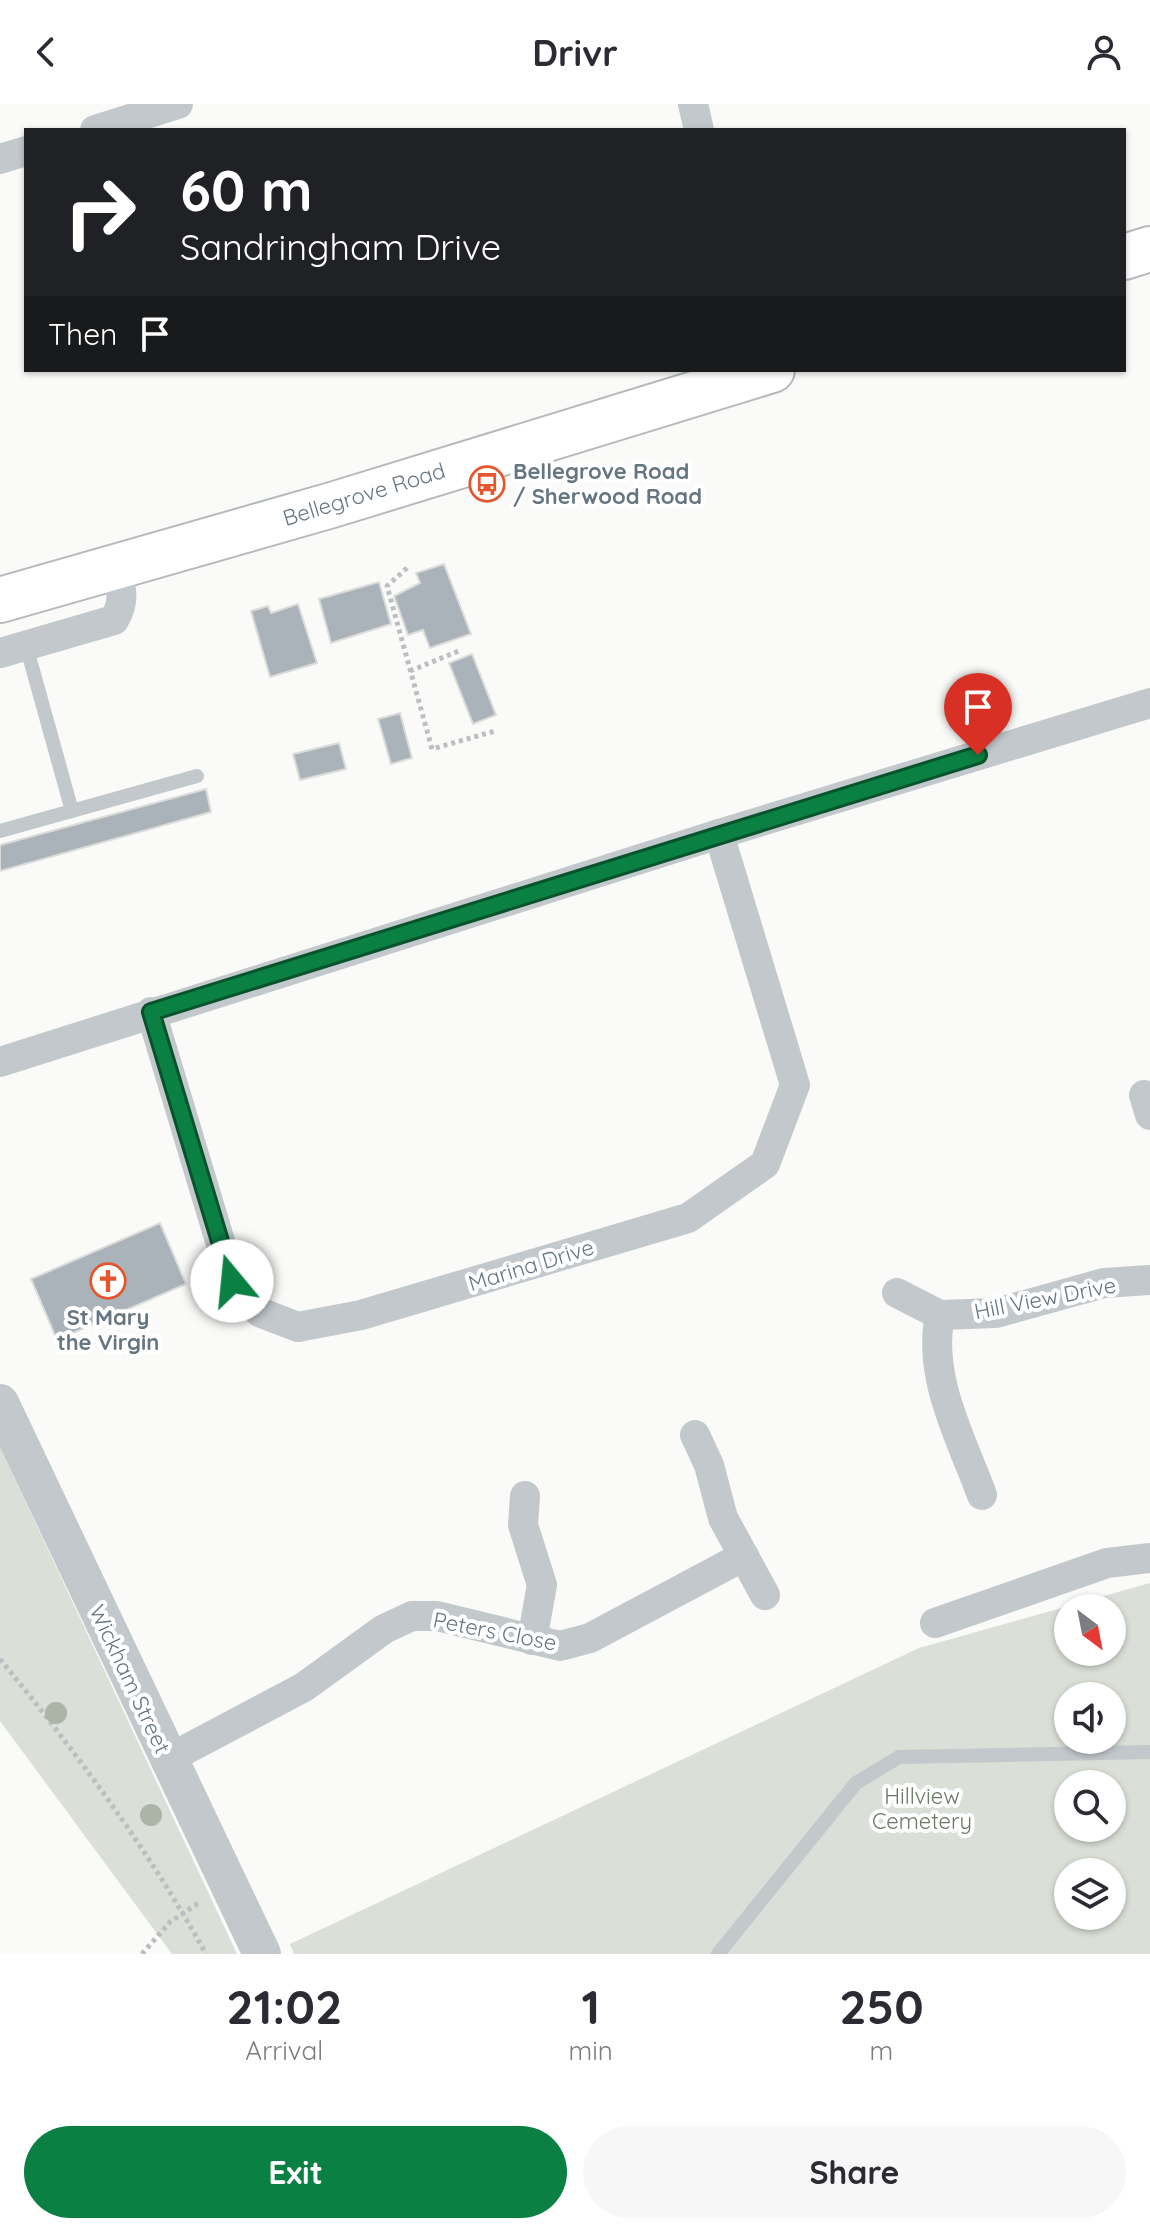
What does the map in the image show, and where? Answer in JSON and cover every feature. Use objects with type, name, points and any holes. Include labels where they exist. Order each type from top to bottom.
[{"type":"main road","points":[[1126,256],[1150,249]]},
{"type":"main road","name":"Bellegrove Road","points":[[0,600],[332,505],[761,372]]},
{"type":"street","points":[[101,128],[178,104]]},
{"type":"street","points":[[693,104],[699,128]]},
{"type":"street","points":[[0,159],[24,152]]},
{"type":"street","points":[[13,649],[114,620],[122,608],[123,592],[116,566]]},
{"type":"street","points":[[0,1062],[719,834],[1150,703]]},
{"type":"street","name":"Marina Drive","points":[[151,1012],[232,1281],[259,1312],[298,1327],[361,1315],[688,1218],[765,1164],[795,1085],[719,834]]},
{"type":"street","name":"Hill View Drive","points":[[940,1315],[996,1313],[1104,1283],[1150,1280]]},
{"type":"street","points":[[897,1293],[940,1315],[934,1343],[943,1391],[982,1495]]},
{"type":"street","name":"Wickham Street","points":[[0,1403],[262,1954]]},
{"type":"street","points":[[695,1435],[709,1465],[723,1518],[765,1595]]},
{"type":"street","points":[[525,1496],[523,1525],[542,1585],[539,1620],[532,1640]]},
{"type":"street","name":"Peters Close","points":[[168,1759],[304,1687],[384,1629],[412,1616],[437,1616],[560,1646],[590,1638],[744,1556]]},
{"type":"street","points":[[935,1623],[1107,1563],[1150,1558]]},
{"type":"lane","points":[[13,649],[72,811]]},
{"type":"lane","points":[[0,831],[197,776]]},
{"type":"lane","points":[[718,1954],[856,1783],[899,1757],[1150,1752]]},
{"type":"path","points":[[407,568],[387,586],[432,749],[495,731]]},
{"type":"path","points":[[410,671],[461,650]]},
{"type":"path","points":[[0,1659],[74,1750],[183,1912],[206,1954]]},
{"type":"path","points":[[142,1954],[170,1922]]},
{"type":"green space","points":[[0,1447],[237,1954],[172,1954],[0,1721]]},
{"type":"green space","name":"Hillview Cemetery","points":[[1150,1583],[1150,1954],[294,1954],[290,1944],[919,1648],[1054,1610],[1054,1666],[1126,1666],[1126,1594],[1111,1594]]},
{"type":"building","points":[[444,564],[471,634],[430,648],[423,630],[408,635],[394,596],[420,583],[416,573]]},
{"type":"building","points":[[379,582],[391,624],[331,643],[319,599]]},
{"type":"building","points":[[298,604],[317,663],[270,677],[251,611],[268,606],[271,613]]},
{"type":"building","points":[[472,654],[496,715],[473,724],[449,663]]},
{"type":"building","points":[[400,713],[412,758],[391,764],[378,719]]},
{"type":"building","points":[[339,743],[346,769],[300,780],[293,754]]},
{"type":"building","points":[[206,789],[211,812],[0,871],[0,845]]},
{"type":"building","name":"St Mary the Virgin","points":[[160,1223],[186,1284],[57,1340],[31,1279]]},
{"type":"place","name":"Bellegrove Road / Sherwood Road","points":[[487,484]]},
{"type":"place","name":"St Mary the Virgin","points":[[108,1281]]},
{"type":"route","points":[[232,1281],[151,1012],[978,755]]}]
